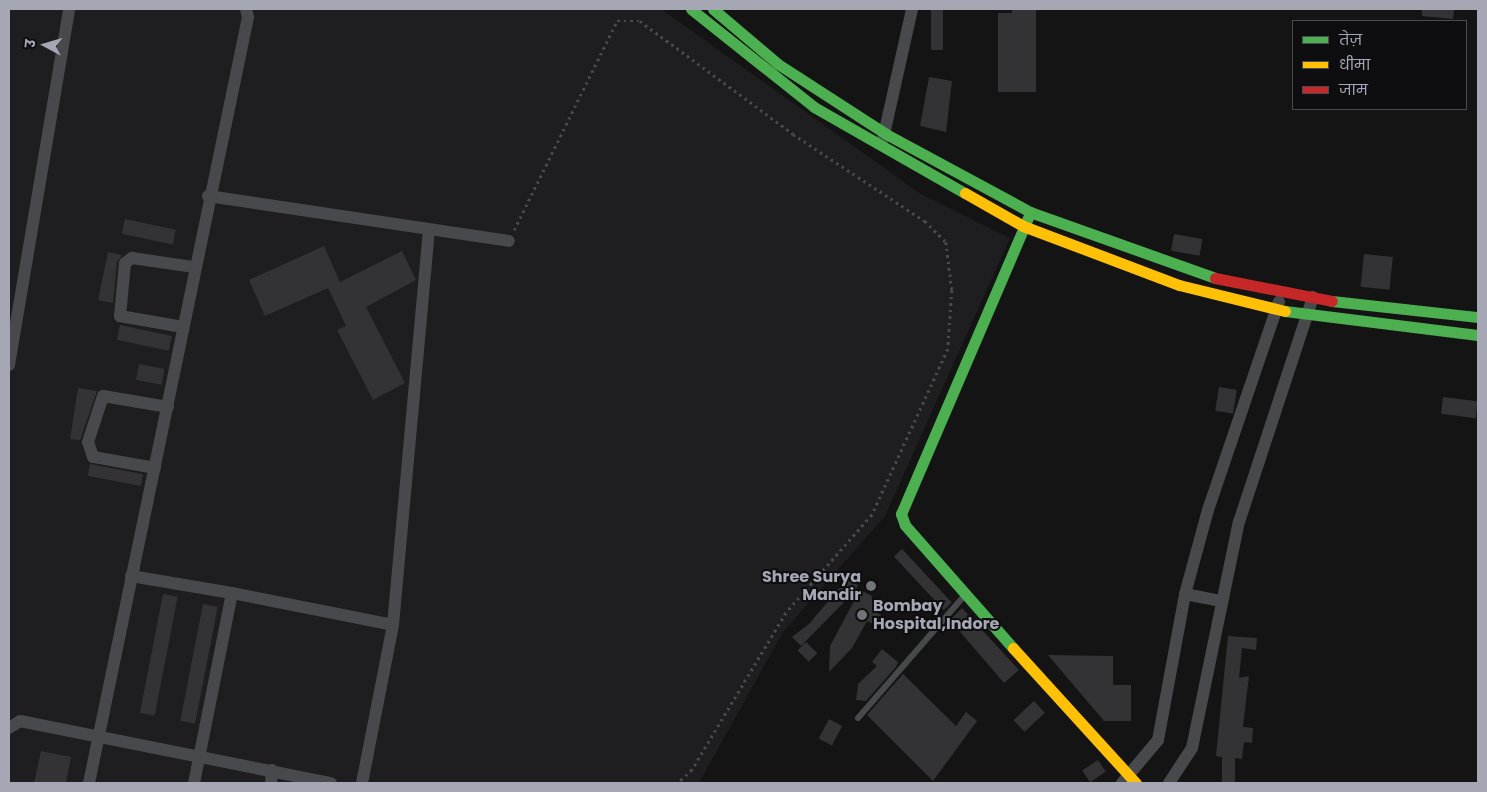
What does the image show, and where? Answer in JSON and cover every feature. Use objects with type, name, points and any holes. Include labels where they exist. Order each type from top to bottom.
[{"type":"street","points":[[9,365],[69,9]]},
{"type":"street","points":[[89,783],[168,407],[208,196],[248,17],[246,9]]},
{"type":"street","points":[[691,9],[767,74],[879,148],[1023,226],[1179,285],[1277,309],[1308,316],[1478,335]]},
{"type":"street","points":[[712,9],[778,64],[886,134],[1030,212],[1180,268],[1282,293],[1420,314],[1478,317]]},
{"type":"street","points":[[879,148],[886,134],[912,9]]},
{"type":"street","points":[[208,196],[429,232],[509,241]]},
{"type":"street","points":[[1030,212],[900,514],[905,525],[965,595],[1130,781],[1153,748],[1163,725],[1185,594],[1231,438],[1282,293]]},
{"type":"street","points":[[362,783],[393,625],[429,232]]},
{"type":"street","points":[[183,327],[120,316],[126,263],[132,258],[194,267]]},
{"type":"street","points":[[1170,783],[1192,748],[1220,601],[1239,522],[1313,297]]},
{"type":"street","points":[[155,468],[93,456],[88,442],[103,396],[168,407]]},
{"type":"street","points":[[131,576],[232,593],[393,625]]},
{"type":"street","points":[[194,783],[232,593]]},
{"type":"street","points":[[1185,594],[1220,601]]},
{"type":"street","points":[[9,728],[20,721],[331,783]]},
{"type":"street","points":[[271,783],[272,770]]},
{"type":"lane","points":[[858,718],[965,595]]},
{"type":"path","points":[[509,241],[617,22],[640,21],[793,134],[925,221],[946,242],[952,290],[948,349],[872,515],[786,613],[692,770],[678,783]]},
{"type":"shaded area","points":[[9,9],[661,9],[921,194],[1010,238],[885,516],[783,632],[699,783],[9,783]]},
{"type":"building","points":[[931,9],[943,9],[943,50],[931,50]]},
{"type":"building","points":[[1012,9],[1036,9],[1036,92],[998,92],[998,13],[1012,13]]},
{"type":"building","points":[[1422,9],[1454,9],[1453,19],[1422,16]]},
{"type":"building","points":[[929,77],[952,81],[946,132],[920,126]]},
{"type":"building","points":[[125,219],[176,230],[173,244],[122,234]]},
{"type":"building","points":[[1174,234],[1203,239],[1200,256],[1171,251]]},
{"type":"building","points":[[324,246],[340,282],[402,251],[416,280],[366,307],[405,383],[373,400],[337,330],[346,326],[328,288],[265,316],[249,280]]},
{"type":"building","points":[[108,252],[122,255],[117,262],[113,303],[98,300]]},
{"type":"building","points":[[1364,254],[1393,257],[1389,290],[1361,287]]},
{"type":"building","points":[[120,325],[172,336],[169,351],[117,340]]},
{"type":"building","points":[[139,364],[165,369],[161,385],[136,380]]},
{"type":"building","points":[[1219,387],[1237,390],[1233,414],[1215,411]]},
{"type":"building","points":[[78,388],[97,391],[80,440],[70,439]]},
{"type":"building","points":[[1443,397],[1478,401],[1476,418],[1441,414]]},
{"type":"building","points":[[90,464],[143,474],[141,486],[88,476]]},
{"type":"building","points":[[902,549],[952,602],[944,610],[894,557]]},
{"type":"building","points":[[847,579],[858,585],[855,591],[801,646],[792,637],[809,624]]},
{"type":"building","points":[[860,590],[872,596],[872,610],[881,615],[875,625],[867,621],[852,648],[829,672],[830,646]]},
{"type":"building","points":[[163,594],[178,597],[155,716],[140,713]]},
{"type":"building","points":[[203,604],[218,607],[195,724],[180,721]]},
{"type":"building","points":[[962,608],[1019,670],[1004,683],[950,620]]},
{"type":"building","points":[[1228,636],[1257,638],[1256,650],[1242,648],[1239,678],[1249,676],[1243,727],[1253,728],[1252,743],[1244,742],[1242,759],[1235,758],[1235,783],[1222,783],[1222,757],[1216,756]]},
{"type":"building","points":[[806,642],[817,653],[809,662],[798,650]]},
{"type":"building","points":[[882,649],[898,662],[896,667],[866,701],[856,700],[858,684],[877,666],[872,662]]},
{"type":"building","points":[[1048,655],[1113,656],[1113,685],[1131,685],[1131,721],[1104,721]]},
{"type":"building","points":[[903,674],[956,726],[966,712],[977,721],[933,781],[867,715]]},
{"type":"building","points":[[1034,701],[1045,713],[1024,732],[1014,720]]},
{"type":"building","points":[[829,719],[842,726],[832,745],[819,738]]},
{"type":"building","points":[[41,751],[71,757],[66,783],[34,783]]},
{"type":"building","points":[[1098,760],[1106,772],[1090,782],[1082,771]]},
{"type":"traffic: fast","points":[[691,9],[814,107],[965,193]]},
{"type":"traffic: fast","points":[[713,9],[778,64],[886,134],[1030,212],[1215,278]]},
{"type":"traffic: fast","points":[[1013,648],[905,525],[901,514],[1028,217]]},
{"type":"traffic: fast","points":[[1332,301],[1478,317]]},
{"type":"traffic: fast","points":[[1285,311],[1478,335]]},
{"type":"traffic: slow","points":[[965,193],[1023,226],[1179,285],[1285,311]]},
{"type":"traffic: slow","points":[[1013,648],[1136,783]]},
{"type":"traffic: jam","points":[[1215,278],[1332,301]]},
{"type":"place","name":"Shree Surya Mandir","points":[[871,586]]},
{"type":"place","name":"Bombay Hospital,Indore","points":[[862,615]]}]
